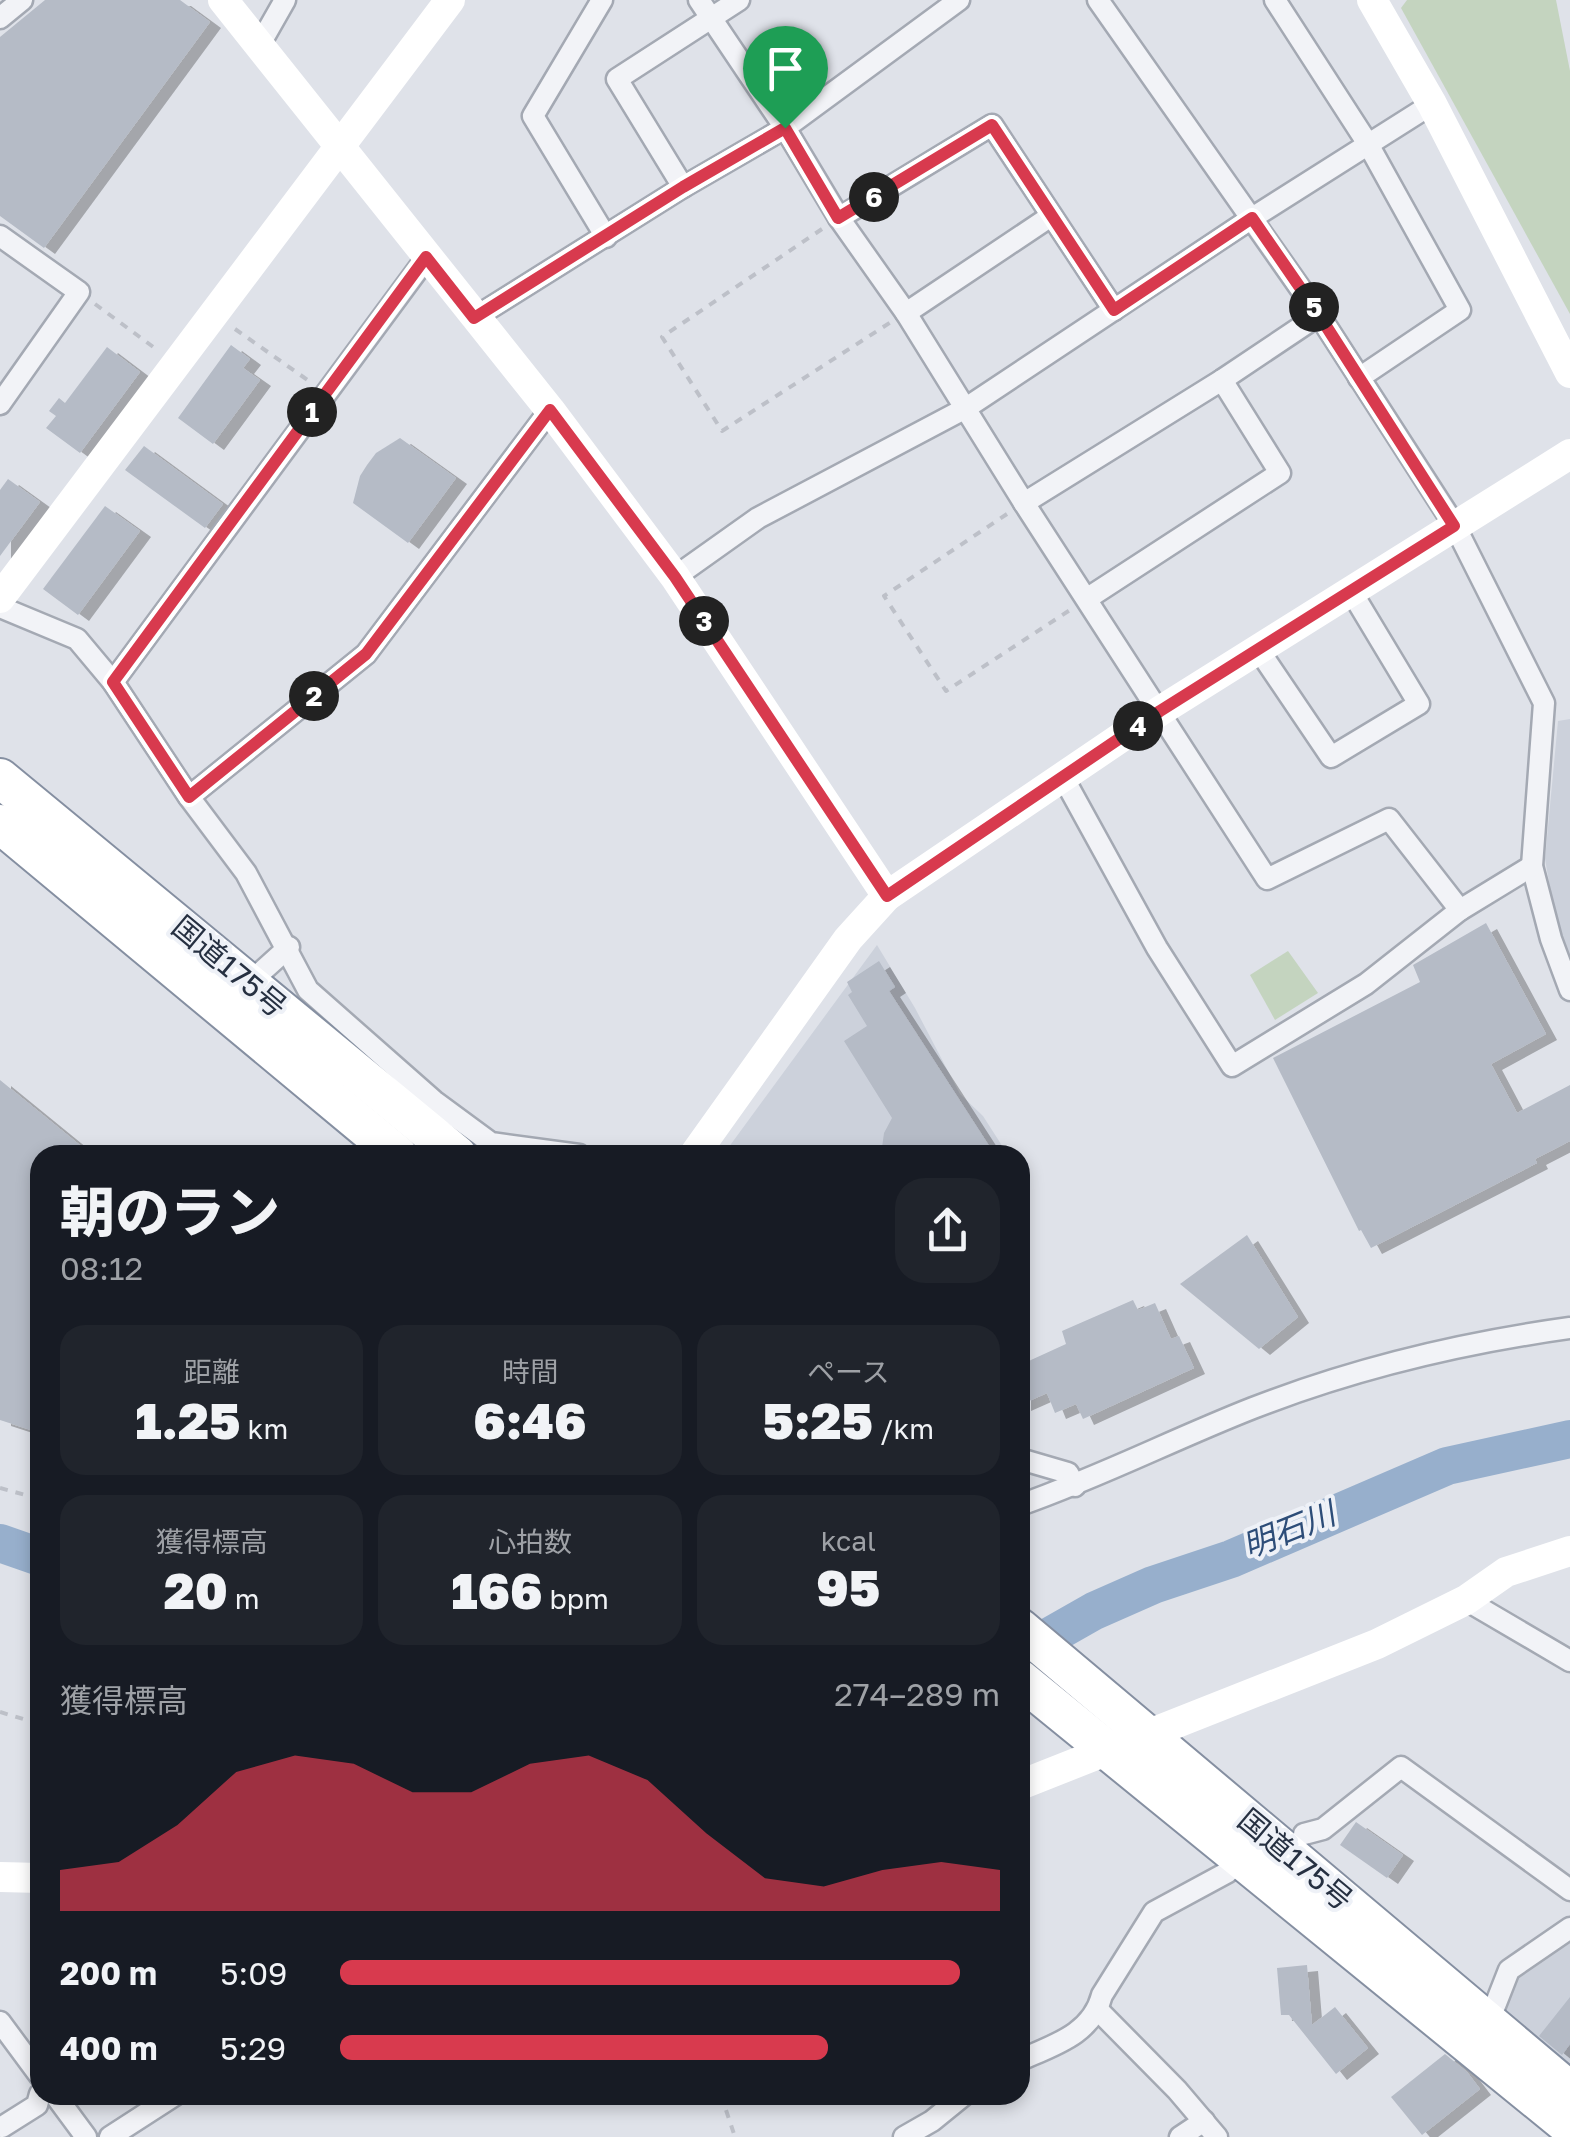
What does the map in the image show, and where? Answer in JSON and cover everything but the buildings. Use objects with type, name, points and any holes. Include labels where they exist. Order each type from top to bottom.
[{"type":"highway","name":"国道175号","points":[[0,778],[249,983],[425,1111],[450,1145]]},
{"type":"highway","name":"国道175号","points":[[0,824],[386,1145]]},
{"type":"highway","name":"国道175号","points":[[1030,1636],[1570,2091]]},
{"type":"highway","name":"国道175号","points":[[1030,1687],[1570,2127]]},
{"type":"street","points":[[0,18],[22,0]]},
{"type":"street","points":[[223,0],[550,410],[675,577],[887,896]]},
{"type":"street","points":[[260,44],[285,0]]},
{"type":"street","points":[[0,598],[450,0]]},
{"type":"street","points":[[602,0],[533,116],[606,237]]},
{"type":"street","points":[[698,0],[785,128],[838,218],[906,313],[1268,879],[1389,819],[1460,910]]},
{"type":"street","points":[[683,187],[617,80],[739,0]]},
{"type":"street","points":[[474,318],[785,128],[959,0]]},
{"type":"street","points":[[1098,0],[1319,315],[1454,526],[1544,703],[1532,866],[1551,940],[1570,990]]},
{"type":"street","points":[[1275,0],[1368,144],[1460,310],[1359,378]]},
{"type":"street","points":[[1379,2],[1570,373]]},
{"type":"street","points":[[675,577],[758,518],[966,408],[1432,104]]},
{"type":"street","points":[[838,218],[992,125],[1114,310]]},
{"type":"street","points":[[906,313],[1050,216]]},
{"type":"street","points":[[0,236],[80,292],[0,404]]},
{"type":"street","points":[[113,682],[426,257]]},
{"type":"street","points":[[1024,503],[1319,315]]},
{"type":"street","points":[[1088,598],[1280,473],[1222,380]]},
{"type":"street","points":[[189,797],[366,654],[550,410]]},
{"type":"street","points":[[701,1145],[848,939],[887,896],[1160,711],[1570,454]]},
{"type":"street","points":[[1258,649],[1331,757],[1419,704],[1351,592]]},
{"type":"street","points":[[0,608],[77,639],[113,682],[189,797],[246,873],[308,990],[425,1111],[499,1145]]},
{"type":"street","points":[[1063,777],[1158,948],[1232,1066],[1366,984],[1460,910],[1532,866]]},
{"type":"street","points":[[249,983],[288,948]]},
{"type":"street","points":[[1030,1502],[1075,1486],[1253,1408],[1390,1361],[1482,1340],[1570,1328]]},
{"type":"street","points":[[1030,1462],[1068,1472],[1075,1486]]},
{"type":"street","points":[[1030,1781],[1376,1644],[1466,1600],[1506,1572],[1570,1551]]},
{"type":"street","points":[[1466,1600],[1570,1661]]},
{"type":"street","points":[[1304,1834],[1323,1829],[1401,1766],[1570,1890]]},
{"type":"street","points":[[1030,2056],[1072,2038],[1098,2010],[1102,1995],[1154,1912],[1228,1872]]},
{"type":"street","points":[[0,1877],[30,1878]]},
{"type":"street","points":[[1488,2021],[1509,1970],[1570,1928]]},
{"type":"street","points":[[1098,2010],[1210,2129],[1180,2137]]},
{"type":"street","points":[[0,2022],[30,2062]]},
{"type":"street","points":[[2,2127],[36,2105]]},
{"type":"street","points":[[62,2105],[86,2137]]},
{"type":"street","points":[[110,2137],[160,2105]]},
{"type":"street","points":[[904,2137],[952,2105]]},
{"type":"street","points":[[1546,2137],[1570,2127]]},
{"type":"path","points":[[838,218],[662,337],[722,431],[906,313]]},
{"type":"path","points":[[80,292],[178,365]]},
{"type":"path","points":[[214,315],[326,392]]},
{"type":"path","points":[[1024,503],[884,596],[946,691],[1088,598]]},
{"type":"path","points":[[0,1488],[30,1496]]},
{"type":"path","points":[[0,1712],[30,1721]]},
{"type":"path","points":[[724,2105],[735,2137]]},
{"type":"shaded area","points":[[1570,719],[1570,962],[1554,911],[1545,859],[1558,721]]},
{"type":"shaded area","points":[[877,945],[960,1094],[983,1116],[1002,1145],[730,1145]]},
{"type":"shaded area","points":[[1570,1940],[1570,2068],[1505,2015],[1515,1980]]},
{"type":"green space","points":[[1407,0],[1556,0],[1570,71],[1570,314],[1401,8]]},
{"type":"green space","points":[[1288,951],[1318,993],[1275,1020],[1250,975]]},
{"type":"waterway","name":"明石川","points":[[1030,1647],[1094,1611],[1153,1585],[1231,1559],[1447,1466],[1570,1439]]},
{"type":"waterway","name":"明石川","points":[[0,1543],[30,1554]]},
{"type":"route","points":[[992,125],[1114,310],[1252,218],[1454,526],[1160,711],[887,896],[675,577],[550,410],[366,654],[189,797],[113,682],[426,257],[474,318],[785,128],[838,218],[992,125]]}]
